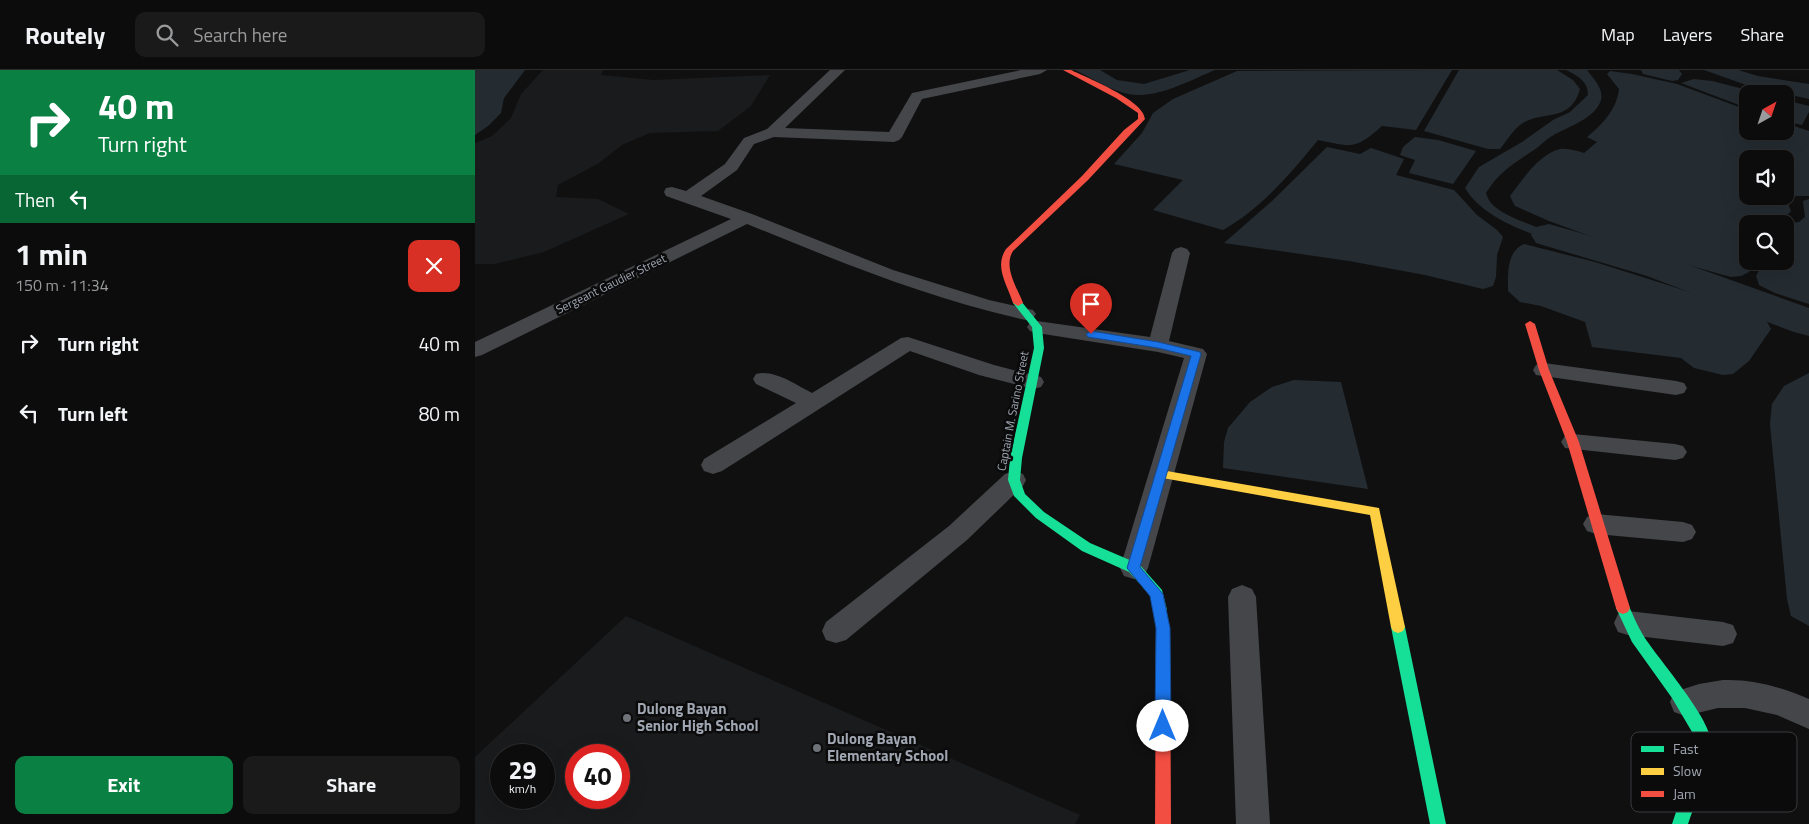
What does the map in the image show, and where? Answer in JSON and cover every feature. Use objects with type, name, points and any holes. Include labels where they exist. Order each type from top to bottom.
[{"type":"street","points":[[839,70],[772,132],[749,141],[731,168],[680,195],[746,218],[886,274],[1032,321],[1196,354],[1133,568]]},
{"type":"street","points":[[772,132],[894,136],[917,96],[1039,70]]},
{"type":"street","name":"Captain M. Sarino Street","points":[[1066,70],[1129,103],[1142,116],[1141,121],[1127,132],[1085,178],[1029,230],[1005,257],[1003,265],[1016,299],[1032,321],[1039,348],[1016,458],[1014,480],[1020,496],[1040,515],[1086,547],[1133,568],[1157,594],[1163,628],[1163,824]]},
{"type":"street","name":"Sergeant Gaudier Street","points":[[475,350],[746,218]]},
{"type":"street","points":[[1158,345],[1181,253]]},
{"type":"street","points":[[1530,324],[1544,370],[1573,442],[1596,524],[1628,623],[1641,646],[1685,702],[1700,732]]},
{"type":"street","points":[[713,465],[907,343],[987,370],[1033,382]]},
{"type":"street","points":[[1544,370],[1676,388]]},
{"type":"street","points":[[764,379],[813,402]]},
{"type":"street","points":[[1573,442],[1675,452]]},
{"type":"street","points":[[1161,474],[1375,511],[1438,824]]},
{"type":"street","points":[[836,631],[958,534],[1014,480]]},
{"type":"street","points":[[1596,524],[1683,532]]},
{"type":"street","points":[[1242,597],[1253,824]]},
{"type":"street","points":[[1628,623],[1723,634]]},
{"type":"street","points":[[1685,702],[1722,694],[1753,694],[1795,707],[1809,715]]},
{"type":"street","points":[[1680,824],[1684,812]]},
{"type":"shaded area","points":[[475,70],[525,70],[504,98],[501,113],[488,126],[475,135]]},
{"type":"shaded area","points":[[543,70],[603,70],[601,75],[654,80],[770,75],[751,106],[718,131],[650,133],[622,145],[599,163],[558,185],[556,197],[598,199],[629,214],[544,252],[494,264],[475,264],[475,143],[492,136],[511,118],[521,94]]},
{"type":"shaded area","points":[[1075,70],[1100,70],[1117,80],[1144,84],[1190,70],[1215,70],[1157,93],[1133,95],[1103,85]]},
{"type":"shaded area","points":[[1452,70],[1416,130],[1382,126],[1373,134],[1353,145],[1318,140],[1275,190],[1250,212],[1223,230],[1153,210],[1183,180],[1114,164],[1142,133],[1153,113],[1173,99],[1237,71]]},
{"type":"shaded area","points":[[1459,70],[1557,70],[1573,80],[1580,89],[1569,108],[1562,112],[1528,120],[1517,127],[1500,149],[1488,149],[1424,131]]},
{"type":"shaded area","points":[[1566,70],[1587,70],[1601,92],[1602,96],[1598,107],[1580,122],[1549,138],[1513,164],[1501,174],[1486,193],[1491,203],[1514,218],[1550,232],[1617,251],[1612,258],[1552,241],[1510,225],[1476,202],[1465,188],[1479,167],[1522,142],[1553,120],[1570,112],[1588,95],[1588,90],[1584,83]]},
{"type":"shaded area","points":[[1641,70],[1679,70],[1682,74],[1678,80],[1672,81],[1643,74]]},
{"type":"shaded area","points":[[1704,70],[1738,70],[1758,76],[1809,84],[1809,99],[1794,96],[1794,85],[1746,85]]},
{"type":"shaded area","points":[[1610,71],[1677,84],[1739,107],[1739,140],[1794,140],[1794,126],[1809,131],[1809,196],[1794,197],[1794,150],[1739,150],[1739,205],[1789,205],[1791,211],[1786,215],[1739,215],[1739,270],[1750,270],[1749,272],[1741,276],[1731,277],[1609,243],[1549,221],[1515,206],[1510,196],[1532,168],[1545,156],[1560,149],[1584,153],[1597,142],[1587,137],[1612,110],[1619,89],[1607,74]]},
{"type":"shaded area","points":[[1694,79],[1712,81],[1739,88],[1739,105],[1681,83]]},
{"type":"shaded area","points":[[1794,102],[1809,106],[1809,112],[1802,125],[1794,123]]},
{"type":"shaded area","points":[[1415,137],[1438,140],[1476,151],[1453,184],[1409,173],[1415,160],[1400,155],[1403,147]]},
{"type":"shaded area","points":[[1327,147],[1360,154],[1371,148],[1404,159],[1396,175],[1454,190],[1477,215],[1503,237],[1497,255],[1496,277],[1493,286],[1483,289],[1425,275],[1349,261],[1224,243],[1272,201]]},
{"type":"shaded area","points":[[1809,199],[1809,304],[1775,293],[1759,285],[1756,276],[1759,270],[1794,270],[1794,223],[1799,222],[1805,217],[1803,201]]},
{"type":"shaded area","points":[[1524,244],[1595,262],[1743,309],[1766,320],[1771,329],[1749,361],[1733,374],[1723,375],[1694,368],[1681,358],[1592,347],[1585,322],[1541,306],[1520,302],[1508,291],[1508,271],[1511,258],[1514,252]]},
{"type":"shaded area","points":[[1809,373],[1809,626],[1791,616],[1787,599],[1770,424],[1772,404],[1784,386]]},
{"type":"shaded area","points":[[1294,380],[1341,382],[1368,489],[1223,468],[1224,442],[1228,428],[1250,402],[1272,387]]},
{"type":"shaded area","points":[[626,616],[1080,815],[1075,824],[475,824],[475,757]]},
{"type":"waterway","points":[[1549,235],[1661,268],[1809,323]]},
{"type":"traffic: fast","points":[[1018,303],[1037,327],[1039,348],[1016,458],[1014,480],[1020,496],[1040,515],[1086,547],[1134,568],[1157,594],[1160,610]]},
{"type":"traffic: fast","points":[[1623,608],[1637,638],[1687,707],[1701,732]]},
{"type":"traffic: fast","points":[[1398,627],[1438,824]]},
{"type":"traffic: fast","points":[[1680,824],[1684,812]]},
{"type":"traffic: slow","points":[[1161,474],[1375,511],[1398,627]]},
{"type":"traffic: jam","points":[[1018,303],[1004,265],[1005,257],[1010,249],[1085,178],[1127,132],[1142,119],[1141,113],[1128,102],[1066,70]]},
{"type":"traffic: jam","points":[[1530,324],[1544,370],[1573,442],[1623,608]]},
{"type":"traffic: jam","points":[[1160,610],[1163,628],[1163,824]]},
{"type":"place","name":"Dulong Bayan Senior High School","points":[[627,718]]},
{"type":"place","name":"Dulong Bayan Elementary School","points":[[817,748]]},
{"type":"route","points":[[1091,334],[1158,345],[1196,354],[1133,568],[1157,594],[1163,628],[1163,726]]}]
